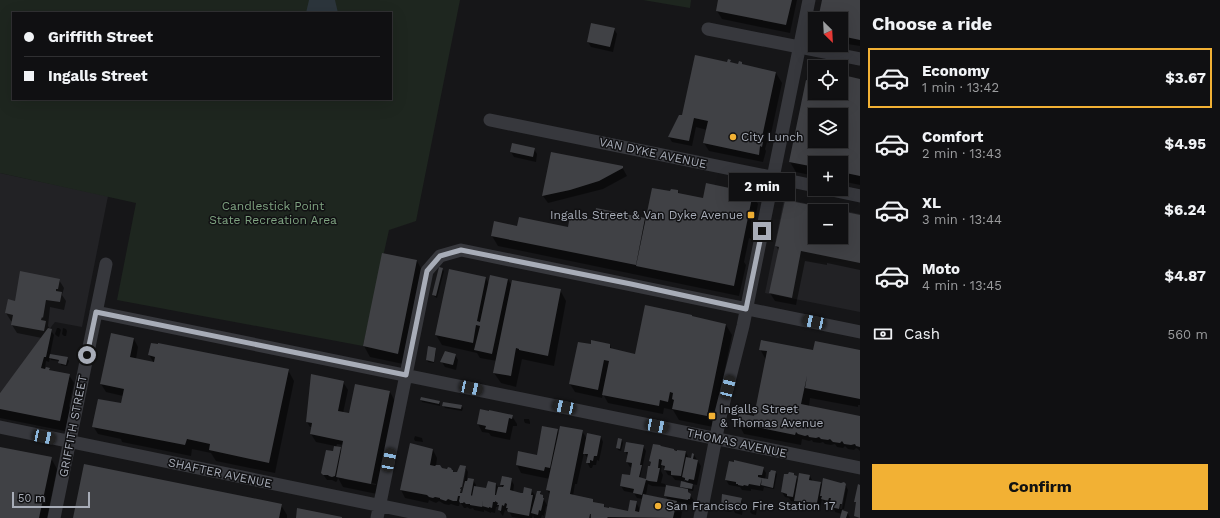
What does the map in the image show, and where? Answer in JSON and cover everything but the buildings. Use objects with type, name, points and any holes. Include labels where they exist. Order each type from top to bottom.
[{"type":"street","points":[[700,518],[716,438],[746,309],[809,0]]},
{"type":"street","points":[[708,29],[860,59]]},
{"type":"street","name":"VAN DYKE AVENUE","points":[[490,120],[808,185]]},
{"type":"street","points":[[848,193],[860,196]]},
{"type":"street","points":[[378,512],[427,271],[440,256],[461,250],[860,332]]},
{"type":"street","name":"GRIFFITH STREET","points":[[54,518],[106,264]]},
{"type":"street","name":"THOMAS AVENUE","points":[[96,312],[860,468]]},
{"type":"street","name":"SHAFTER AVENUE","points":[[0,428],[69,442],[378,512],[440,518]]},
{"type":"shaded area","points":[[309,0],[335,0],[338,12],[306,12]]},
{"type":"shaded area","points":[[0,173],[108,196],[82,327],[55,322],[0,393]]},
{"type":"shaded area","points":[[784,199],[809,204],[808,204],[808,244],[848,244],[848,212],[860,214],[860,312],[765,293]]},
{"type":"green space","name":"Candlestick Point State Recreation Area","points":[[0,0],[460,0],[416,221],[389,230],[363,346],[117,300],[136,203],[0,173]]},
{"type":"green space","points":[[643,0],[691,0],[690,8]]},
{"type":"place","name":"City Lunch","points":[[733,137]]},
{"type":"place","name":"Ingalls Street & Van Dyke Avenue","points":[[751,215]]},
{"type":"place","name":"Ingalls Street & Thomas Avenue","points":[[712,416]]},
{"type":"place","name":"San Francisco Fire Station 17","points":[[658,506]]},
{"type":"route","points":[[87,355],[96,312],[406,375],[427,271],[440,256],[461,250],[746,309],[762,231]]}]
